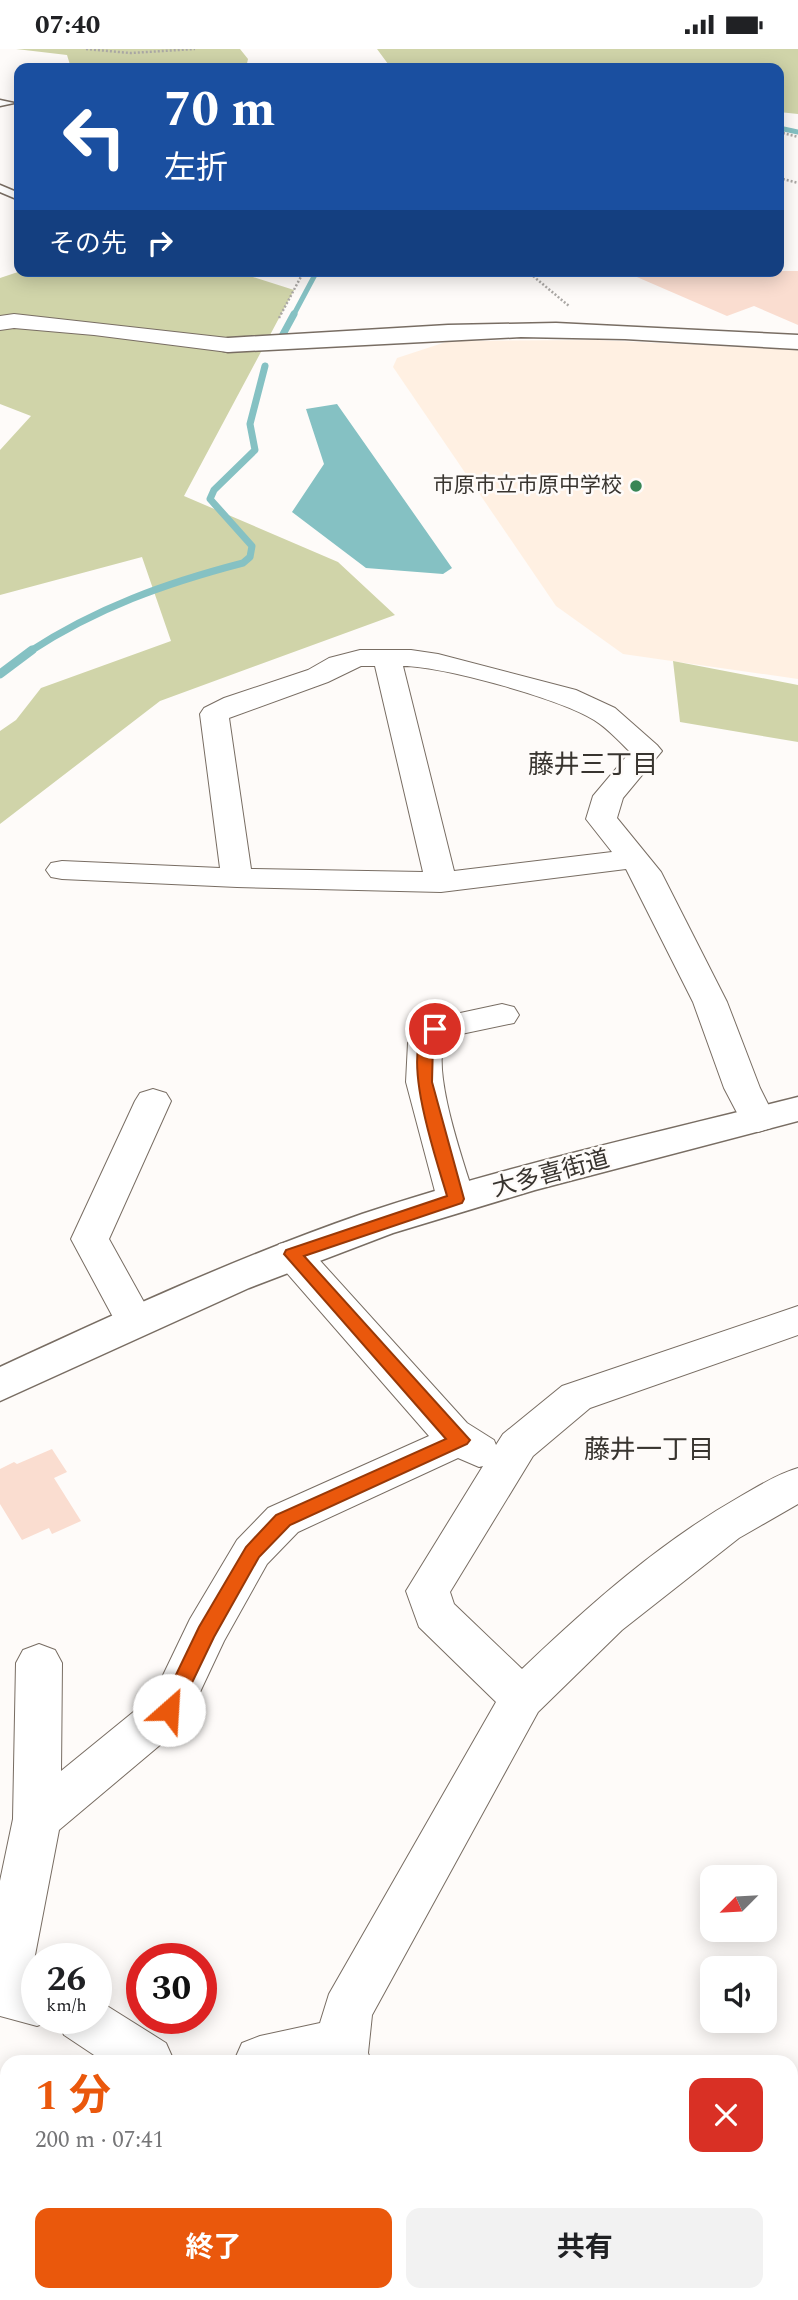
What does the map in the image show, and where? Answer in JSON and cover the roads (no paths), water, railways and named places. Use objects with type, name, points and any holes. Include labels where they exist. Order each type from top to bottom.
[{"type":"main road","points":[[228,345],[518,330],[629,331],[798,342]]},
{"type":"main road","name":"大多喜街道","points":[[0,1385],[135,1322],[292,1254],[456,1199],[798,1109]]},
{"type":"street","points":[[0,323],[94,328],[228,345]]},
{"type":"street","points":[[237,878],[214,714],[234,704],[317,676],[339,664],[360,658],[387,658],[438,662],[566,696],[605,714],[647,751],[608,796],[601,819],[645,872],[710,1002],[742,1088],[758,1120]]},
{"type":"street","points":[[387,658],[441,883]]},
{"type":"street","points":[[62,870],[441,883],[635,859]]},
{"type":"street","points":[[456,1199],[424,1082],[425,1042],[435,1029],[502,1015]]},
{"type":"street","points":[[135,1322],[90,1239],[153,1101]]},
{"type":"street","points":[[292,1254],[452,1434],[504,1467]]},
{"type":"street","points":[[522,1698],[435,1614],[428,1591],[518,1445],[576,1398],[798,1320]]},
{"type":"street","points":[[37,1819],[169,1710],[206,1632],[253,1552],[283,1520],[461,1440]]},
{"type":"street","points":[[316,2055],[344,2052],[347,2011],[522,1698],[606,1617],[724,1526],[798,1484]]},
{"type":"street","points":[[13,1995],[37,1819],[39,1663]]},
{"type":"street","points":[[107,2034],[139,2055]]},
{"type":"water","points":[[337,404],[452,568],[443,574],[366,568],[292,512],[324,464],[306,409]]},
{"type":"waterway","points":[[784,129],[798,132]]},
{"type":"waterway","points":[[293,316],[314,277]]},
{"type":"waterway","points":[[281,338],[294,314]]},
{"type":"waterway","points":[[31,651],[106,610],[159,588],[243,563],[250,557],[252,546],[210,499],[214,490],[255,450],[250,424],[265,366]]},
{"type":"waterway","points":[[0,674],[31,651]]},
{"type":"place","name":"市原市立市原中学校","points":[[636,486]]},
{"type":"district","name":"藤井三丁目","points":[[593,765]]},
{"type":"district","name":"藤井一丁目","points":[[649,1450]]}]
